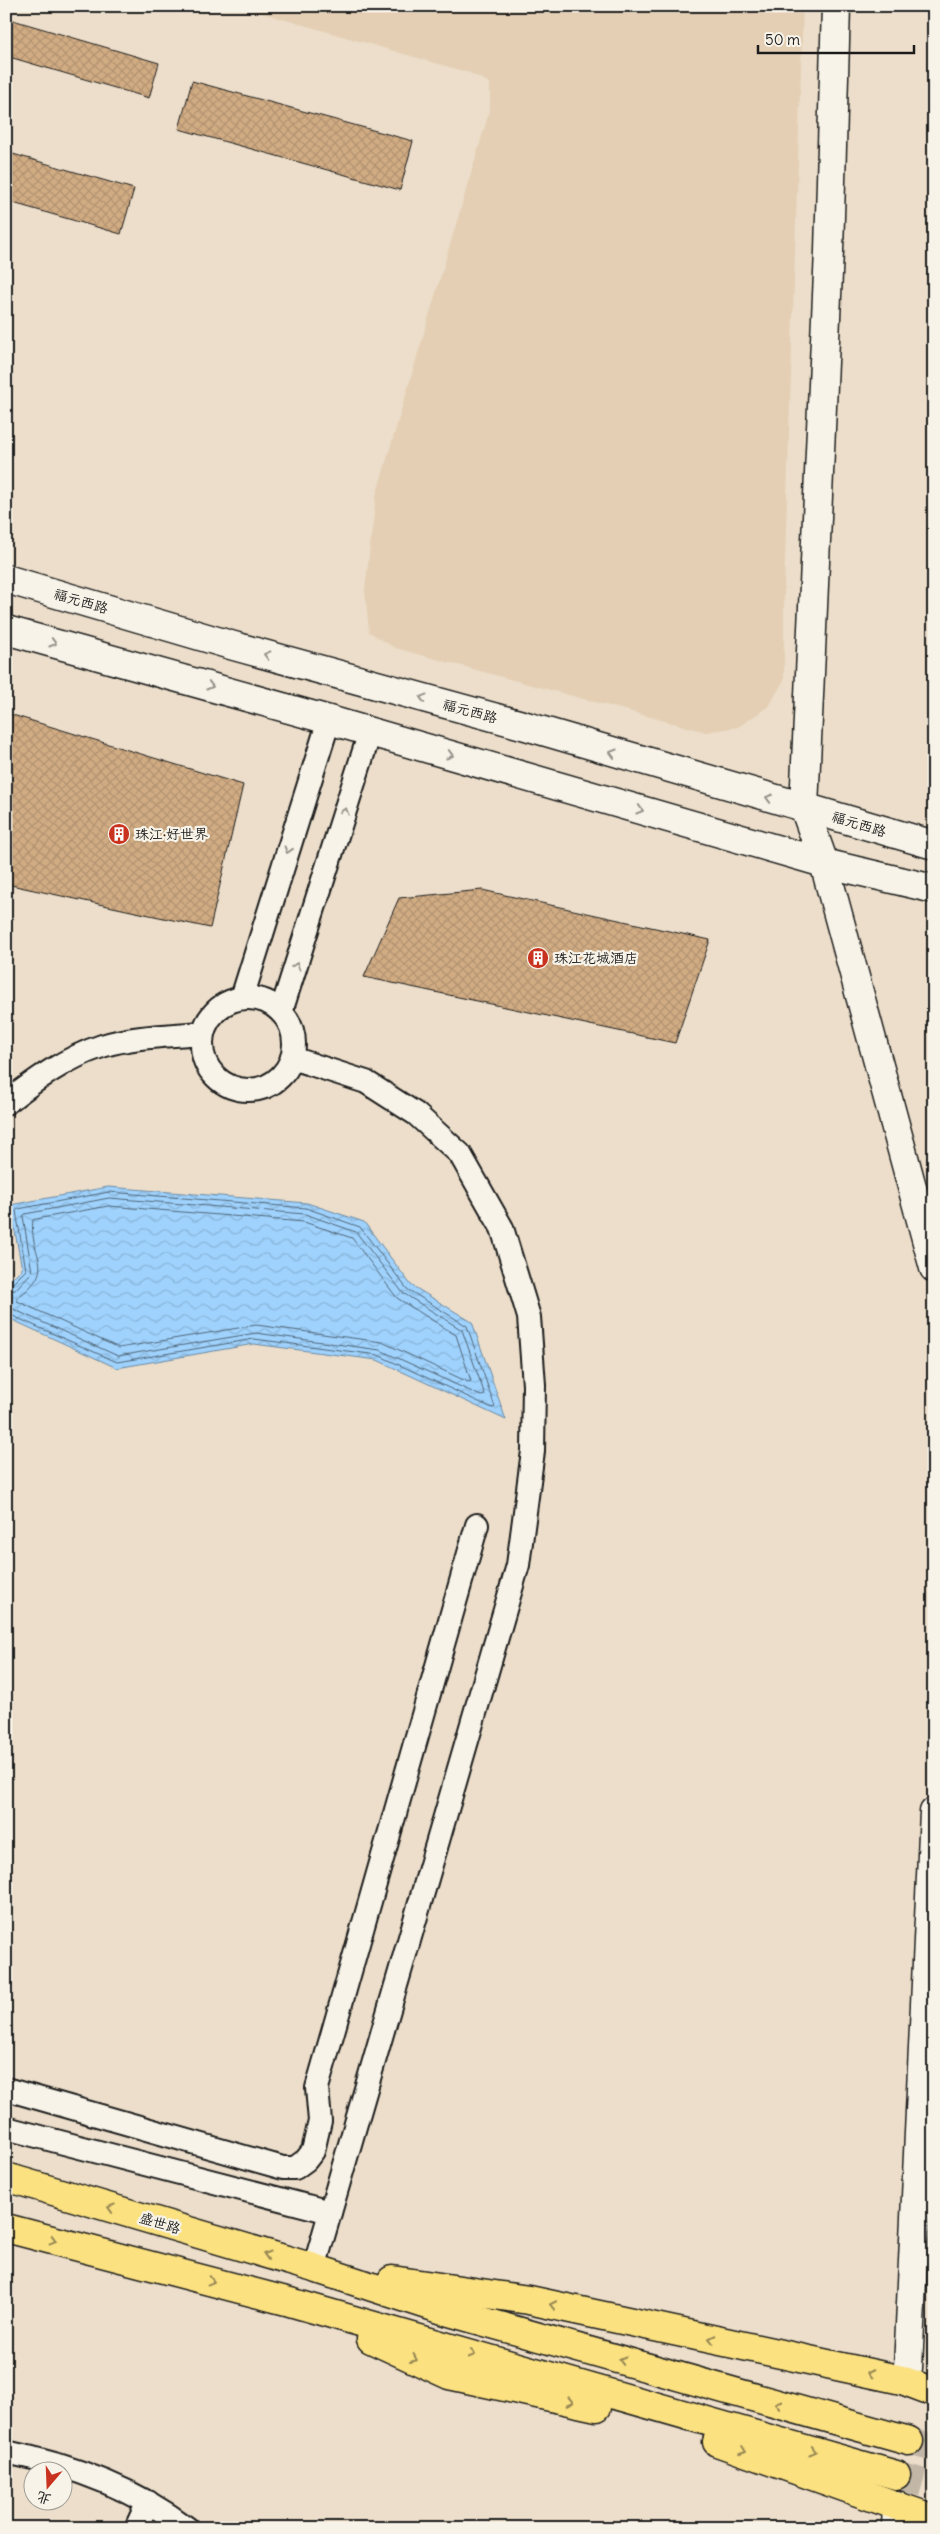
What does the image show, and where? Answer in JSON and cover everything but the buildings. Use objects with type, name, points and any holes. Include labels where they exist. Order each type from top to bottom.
[{"type":"main road","points":[[836,6],[829,251],[804,807],[824,863],[934,1268]]},
{"type":"main road","name":"福元西路","points":[[6,579],[934,845]]},
{"type":"main road","points":[[6,630],[329,720],[824,863],[934,889]]},
{"type":"main road","points":[[902,2380],[908,2368],[934,1812]]},
{"type":"main road","name":"盛世路","points":[[6,2177],[314,2268]]},
{"type":"main road","points":[[6,2228],[290,2302],[896,2475]]},
{"type":"main road","points":[[314,2268],[529,2300],[902,2380],[934,2392]]},
{"type":"main road","points":[[314,2268],[446,2311],[910,2441]]},
{"type":"main road","points":[[290,2302],[448,2375],[659,2421],[896,2517],[934,2520]]},
{"type":"street","points":[[242,998],[329,720]]},
{"type":"street","points":[[281,1012],[370,732]]},
{"type":"street","points":[[242,998],[256,998],[270,1003],[281,1012],[290,1026],[294,1042],[292,1058],[283,1074],[270,1085],[253,1090],[235,1089],[219,1081],[207,1067],[201,1051],[202,1033],[210,1016],[224,1004],[242,998]]},
{"type":"street","points":[[6,1104],[28,1085],[66,1062],[103,1046],[154,1037],[202,1033]]},
{"type":"street","points":[[292,1058],[366,1082],[416,1114],[460,1154],[502,1228],[529,1317],[534,1384],[533,1451],[518,1565],[314,2268]]},
{"type":"street","points":[[6,2088],[283,2168],[295,2168],[306,2160],[313,2151],[320,2121],[317,2088],[477,1525]]},
{"type":"street","points":[[6,2128],[330,2212]]},
{"type":"street","points":[[6,2452],[58,2464],[105,2481],[148,2502],[187,2528]]},
{"type":"street","points":[[136,2528],[148,2502]]},
{"type":"shaded area","points":[[238,6],[803,6],[784,589],[784,680],[769,706],[738,727],[706,732],[395,648],[369,632],[365,590],[376,496],[490,109],[490,83],[470,73]]},
{"type":"water","points":[[108,1187],[307,1203],[364,1222],[411,1285],[472,1322],[506,1420],[377,1360],[254,1344],[117,1368],[6,1317],[6,1283],[22,1269],[10,1205]]},
{"type":"tunnel","points":[[909,2441],[934,2448]]},
{"type":"tunnel","points":[[896,2475],[934,2486]]},
{"type":"place","name":"珠江·好世界","points":[[119,834]]},
{"type":"place","name":"珠江花城酒店","points":[[538,958]]}]
